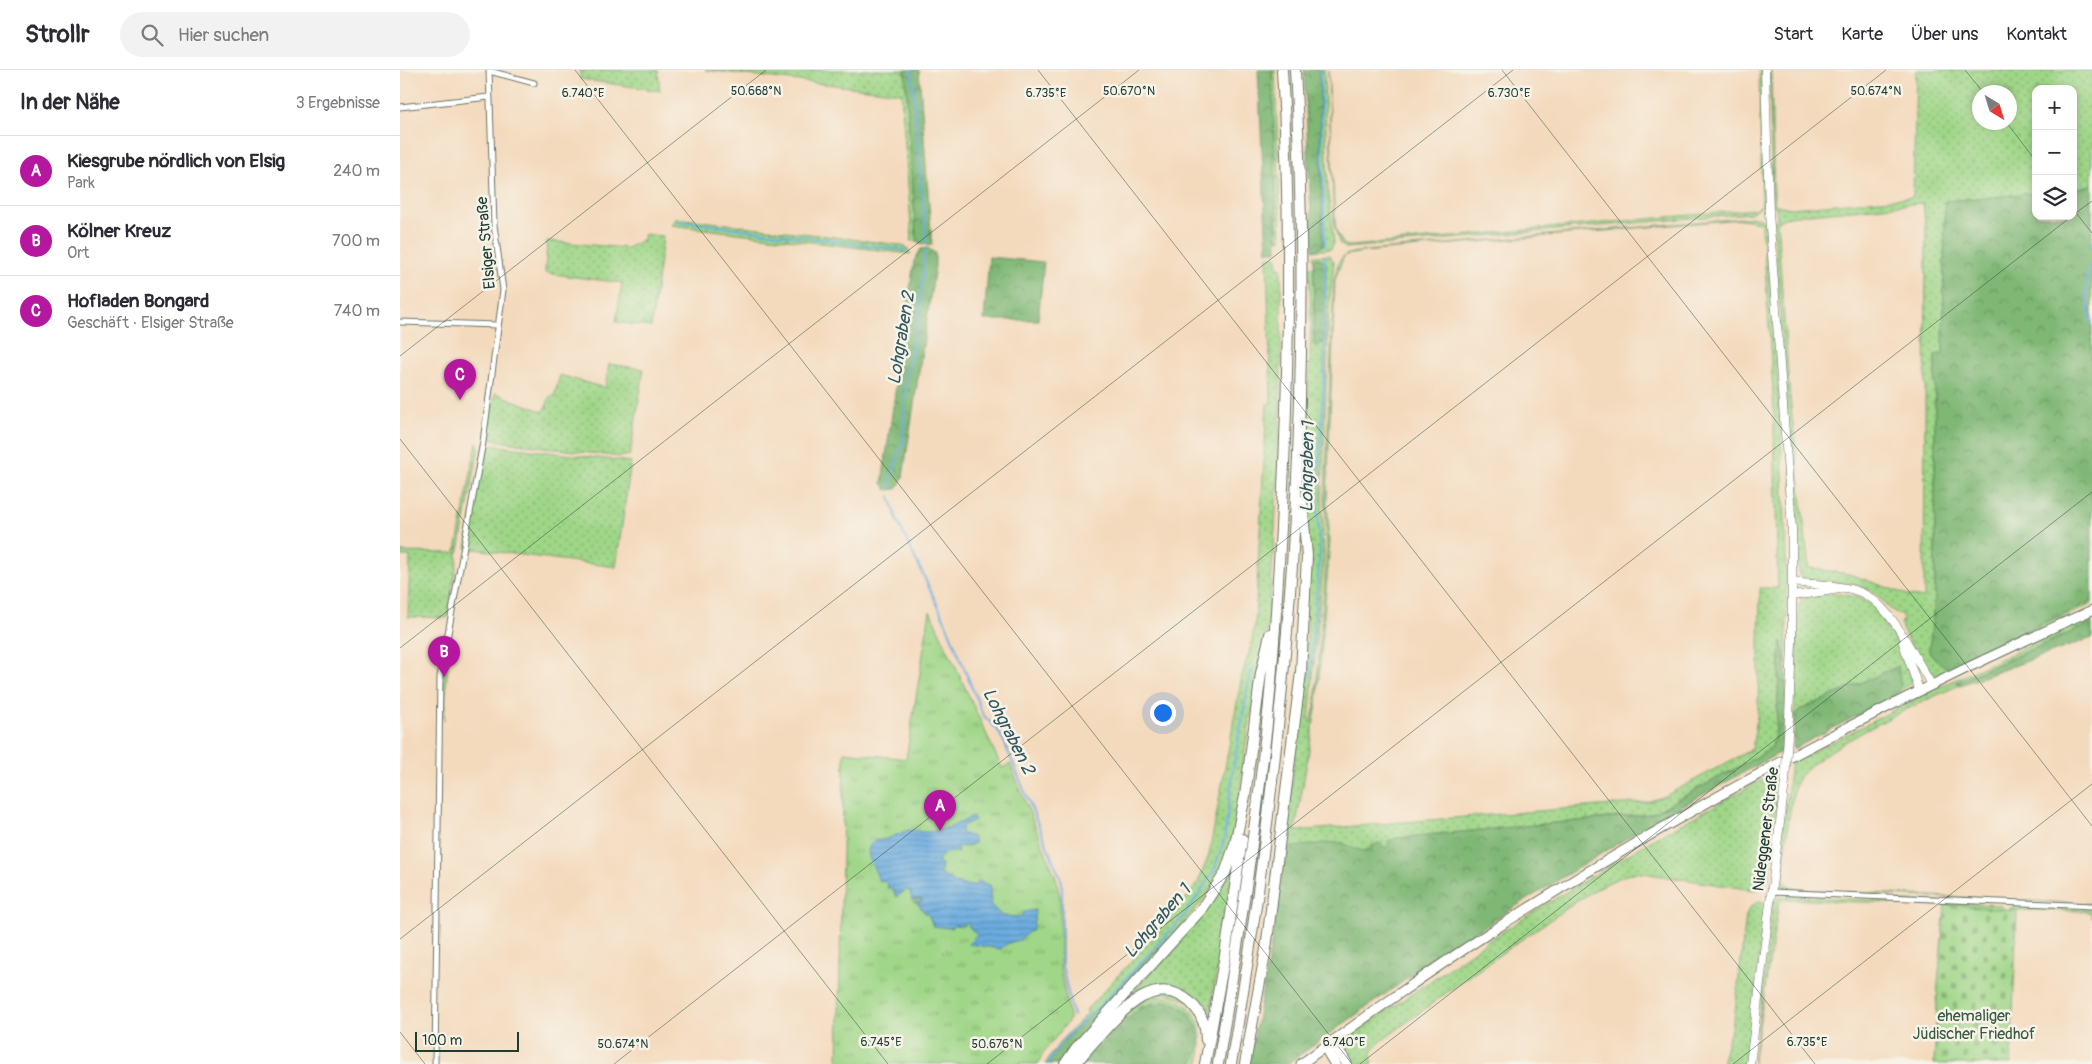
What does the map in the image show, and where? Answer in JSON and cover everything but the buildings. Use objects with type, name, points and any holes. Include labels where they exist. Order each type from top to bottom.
[{"type":"highway","points":[[1218,1064],[1254,836],[1271,684],[1287,433],[1289,267],[1282,70]]},
{"type":"highway","points":[[1231,1064],[1252,946],[1276,762],[1286,661],[1298,468],[1302,267],[1295,70]]},
{"type":"highway","points":[[1245,1064],[1266,949],[1301,672],[1307,556],[1298,468]]},
{"type":"highway","points":[[1065,1064],[1076,1048],[1200,911],[1215,891],[1232,854],[1245,796],[1261,673],[1276,606]]},
{"type":"highway","points":[[1205,1064],[1233,900],[1245,813],[1245,796]]},
{"type":"highway","points":[[1076,1064],[1127,1006],[1141,996],[1160,992],[1184,998],[1200,1014],[1206,1038],[1201,1064]]},
{"type":"highway","points":[[1329,1044],[1335,1064]]},
{"type":"highway","points":[[1329,1044],[1347,1064]]},
{"type":"main road","name":"Nideggener Straße","points":[[1750,1064],[1785,782],[1789,719],[1792,596],[1792,529],[1769,213],[1765,70]]},
{"type":"main road","points":[[1792,582],[1857,591],[1874,599],[1890,615],[1931,684]]},
{"type":"main road","points":[[1792,596],[1842,588]]},
{"type":"main road","points":[[1301,1064],[1486,935],[1612,857],[1769,768],[1919,690],[2092,610]]},
{"type":"main road","points":[[1900,634],[1919,690]]},
{"type":"street","name":"Elsiger Straße","points":[[434,1064],[440,677],[483,442],[503,284],[495,233],[489,70],[534,83]]},
{"type":"street","points":[[400,107],[489,97]]},
{"type":"street","points":[[400,322],[498,325]]},
{"type":"street","points":[[1771,892],[2092,906]]},
{"type":"green space","points":[[580,70],[658,70],[660,91],[580,79]]},
{"type":"green space","points":[[705,70],[905,70],[917,242],[910,240],[912,238],[901,93]]},
{"type":"green space","points":[[905,70],[919,70],[932,245],[919,243],[916,236]]},
{"type":"green space","points":[[1258,70],[1272,70],[1277,251],[1267,251]]},
{"type":"green space","points":[[1272,70],[1275,70],[1281,240],[1277,240]]},
{"type":"green space","points":[[1304,70],[1319,70],[1323,246],[1313,251]]},
{"type":"green space","points":[[1319,70],[1324,70],[1328,193],[1334,243],[1331,249],[1313,251],[1323,246]]},
{"type":"green space","points":[[1328,70],[1336,231],[1344,245],[1351,246],[1755,209],[1762,205],[1759,70],[1762,70],[1765,204],[1751,213],[1346,248],[1339,243],[1334,224]]},
{"type":"green space","points":[[1769,70],[1771,70],[1774,201],[1776,205],[1791,208],[1913,197],[1916,70],[2092,70],[2092,185],[2077,188],[2077,85],[2032,85],[2032,193],[1945,201],[1943,353],[1935,355],[1935,597],[1929,652],[1944,668],[2092,601],[2092,604],[1941,673],[1934,673],[1928,670],[1917,658],[1902,629],[1901,623],[1904,618],[1901,614],[1894,612],[1877,595],[1866,589],[1848,584],[1803,580],[1799,575],[1773,222],[1777,218],[1776,207],[1772,205]],"holes":[[[1923,203],[1926,232],[1924,598],[1911,596],[1849,574],[1809,568],[1789,388],[1777,221],[1790,216]]]},
{"type":"green space","points":[[2092,185],[2092,601],[1944,668],[1929,652],[1935,597],[1935,355],[1943,353],[1945,201],[2032,193],[2032,220],[2077,220],[2077,188]]},
{"type":"green space","points":[[1753,217],[1761,218],[1766,225],[1779,411],[1787,597],[1784,721],[1785,670],[1781,642],[1776,729],[1772,747],[1651,814],[1397,838],[1388,842],[1390,844],[1385,848],[1379,843],[1370,847],[1372,849],[1365,852],[1349,848],[1285,848],[1307,648],[1306,491],[1311,321],[1309,267],[1314,267],[1314,345],[1323,343],[1322,259],[1314,259],[1313,256],[1330,255],[1334,262],[1329,307],[1322,495],[1324,555],[1309,721],[1311,722],[1315,706],[1327,548],[1325,495],[1334,281],[1339,262],[1342,258],[1346,255],[1343,258],[1335,280],[1327,502],[1330,541],[1317,704],[1295,831],[1647,802],[1665,796],[1752,749],[1758,711],[1760,588],[1778,588],[1773,392],[1764,248],[1760,222],[1741,219],[1363,252],[1347,255],[1365,251]]},
{"type":"green space","points":[[677,218],[900,245],[906,247],[911,254],[671,225]]},
{"type":"green space","points":[[644,234],[663,236],[651,327],[616,322],[622,283],[545,273],[547,241],[627,248],[643,240]]},
{"type":"green space","points":[[928,248],[935,253],[935,266],[903,477],[897,489],[887,490],[882,483],[914,261],[921,249]]},
{"type":"green space","points":[[989,257],[1044,262],[1038,320],[984,320]]},
{"type":"green space","points":[[1267,257],[1277,257],[1278,267],[1281,268],[1280,400],[1275,531],[1266,635],[1244,760],[1234,835],[1219,875],[1206,896],[1190,916],[1164,945],[1157,949],[1062,1043],[1048,1064],[1045,1064],[1062,1039],[1088,1013],[1086,1010],[1174,915],[1198,882],[1209,855],[1242,675],[1251,646],[1255,622],[1267,404],[1271,403]]},
{"type":"green space","points":[[1314,259],[1322,259],[1326,262],[1325,340],[1317,346],[1314,345]]},
{"type":"green space","points":[[609,364],[644,369],[630,455],[620,457],[498,441],[490,437],[488,432],[495,393],[544,412],[550,396],[554,397],[560,375],[605,388]]},
{"type":"green space","points":[[477,442],[479,448],[457,554],[447,618],[408,617],[410,556],[400,556],[400,552],[454,553]]},
{"type":"green space","points":[[490,445],[631,462],[616,567],[466,548],[483,457]]},
{"type":"green space","points":[[1826,594],[1859,598],[1880,612],[1886,619],[1883,626],[1885,629],[1890,629],[1907,662],[1913,681],[1895,696],[1898,691],[1898,667],[1800,710],[1794,717],[1799,604],[1804,598]]},
{"type":"green space","points":[[930,611],[1002,768],[1010,764],[1056,878],[1060,897],[1060,969],[1070,1019],[1044,1052],[1038,1064],[838,1064],[844,752],[906,759]]},
{"type":"green space","points":[[2092,617],[2092,623],[1958,681],[1957,683],[1963,684],[1874,726],[1825,755],[1808,768],[1798,779],[1795,786],[1788,823],[1783,870],[1784,880],[1789,886],[1809,890],[2092,904],[1781,889],[1777,876],[1791,763],[1939,687]]},
{"type":"green space","points":[[2092,623],[2092,638],[1963,684],[1956,683]]},
{"type":"green space","points":[[1781,642],[1786,667],[1786,682],[1781,752],[1651,823],[1513,908],[1419,970],[1287,1064],[1249,1064],[1276,918],[1285,848],[1323,843],[1342,843],[1363,851],[1372,849],[1370,847],[1379,843],[1385,848],[1389,844],[1388,841],[1397,838],[1651,814],[1772,747],[1776,729]]},
{"type":"green space","points":[[449,643],[444,720],[443,675]]},
{"type":"green space","points":[[1898,666],[1901,687],[1895,696],[1793,749],[1795,716],[1800,710]]},
{"type":"green space","points":[[1780,770],[1769,877],[1762,888],[1753,890],[1636,872],[1611,881],[1523,938],[1380,1042],[1372,1052],[1373,1064],[1352,1064],[1345,1049],[1354,1034],[1485,943],[1657,837]]},
{"type":"green space","points":[[1234,861],[1208,1025],[1196,1003],[1151,989],[1072,1064],[1069,1064],[1207,908],[1219,892]]},
{"type":"green space","points":[[1778,897],[2001,905],[2006,910],[1924,904],[1788,899],[1779,901],[1753,1064],[1773,904]]},
{"type":"green space","points":[[1759,901],[1763,903],[1765,908],[1747,1064],[1722,1064],[1735,1013],[1746,915],[1750,907]]},
{"type":"green space","name":"ehemaliger Jüdischer Friedhof","points":[[1945,904],[2017,911],[2011,1064],[1934,1064]]},
{"type":"green space","points":[[2012,906],[2092,909],[2092,918],[2091,913],[2083,911],[2009,910]]},
{"type":"green space","points":[[1164,945],[1067,1050],[1061,1064],[1048,1064],[1062,1043],[1157,949]]},
{"type":"green space","points":[[1153,996],[1180,1001],[1196,1015],[1201,1037],[1199,1064],[1191,1064],[1194,1060],[1191,1014],[1174,1003],[1159,1002],[1147,1005],[1135,1013],[1112,1033],[1085,1063],[1080,1064],[1127,1011]]},
{"type":"green space","points":[[1167,1002],[1185,1010],[1192,1017],[1196,1026],[1199,1045],[1191,1064],[1082,1064],[1141,1007]]},
{"type":"water","points":[[972,816],[975,820],[962,826],[961,833],[973,837],[975,843],[966,847],[957,846],[958,853],[949,852],[944,854],[938,861],[942,867],[940,874],[956,884],[959,882],[962,885],[974,886],[978,881],[990,885],[991,905],[1002,916],[1021,917],[1024,912],[1035,910],[1033,930],[1021,939],[1007,944],[1001,949],[969,944],[977,934],[969,927],[968,922],[963,926],[954,925],[951,928],[933,926],[928,914],[914,902],[921,902],[922,899],[912,900],[910,891],[906,890],[896,897],[892,888],[887,888],[888,885],[884,881],[878,880],[868,854],[871,844],[876,840],[889,838],[909,830],[930,832],[942,829],[956,825]]},
{"type":"waterway","name":"Lohgraben 2","points":[[912,70],[926,242]]},
{"type":"waterway","name":"Lohgraben 1","points":[[1320,70],[1325,246]]},
{"type":"waterway","points":[[678,221],[905,250]]},
{"type":"waterway","points":[[2092,238],[2092,249]]},
{"type":"waterway","name":"Lohgraben 2","points":[[889,488],[903,443],[906,378],[920,307],[925,250]]},
{"type":"waterway","name":"Lohgraben 1","points":[[1308,677],[1310,675],[1320,550],[1317,502],[1324,379],[1325,256]]},
{"type":"waterway","points":[[2092,262],[2086,284],[2087,301],[2092,324]]},
{"type":"waterway","name":"Lohgraben 2","points":[[890,496],[897,520],[946,623],[983,715],[997,729],[1005,744],[1062,882],[1062,966],[1073,1016]]},
{"type":"waterway","name":"Lohgraben 1","points":[[1047,1064],[1065,1038],[1105,1001],[1184,916],[1213,873],[1224,841],[1234,764],[1251,671],[1255,668]]},
{"type":"place","name":"Hofladen Bongard","points":[[460,400]]},
{"type":"place","name":"Kölner Kreuz","points":[[444,677]]},
{"type":"place","name":"Kiesgrube nördlich von Elsig","points":[[940,831]]}]
